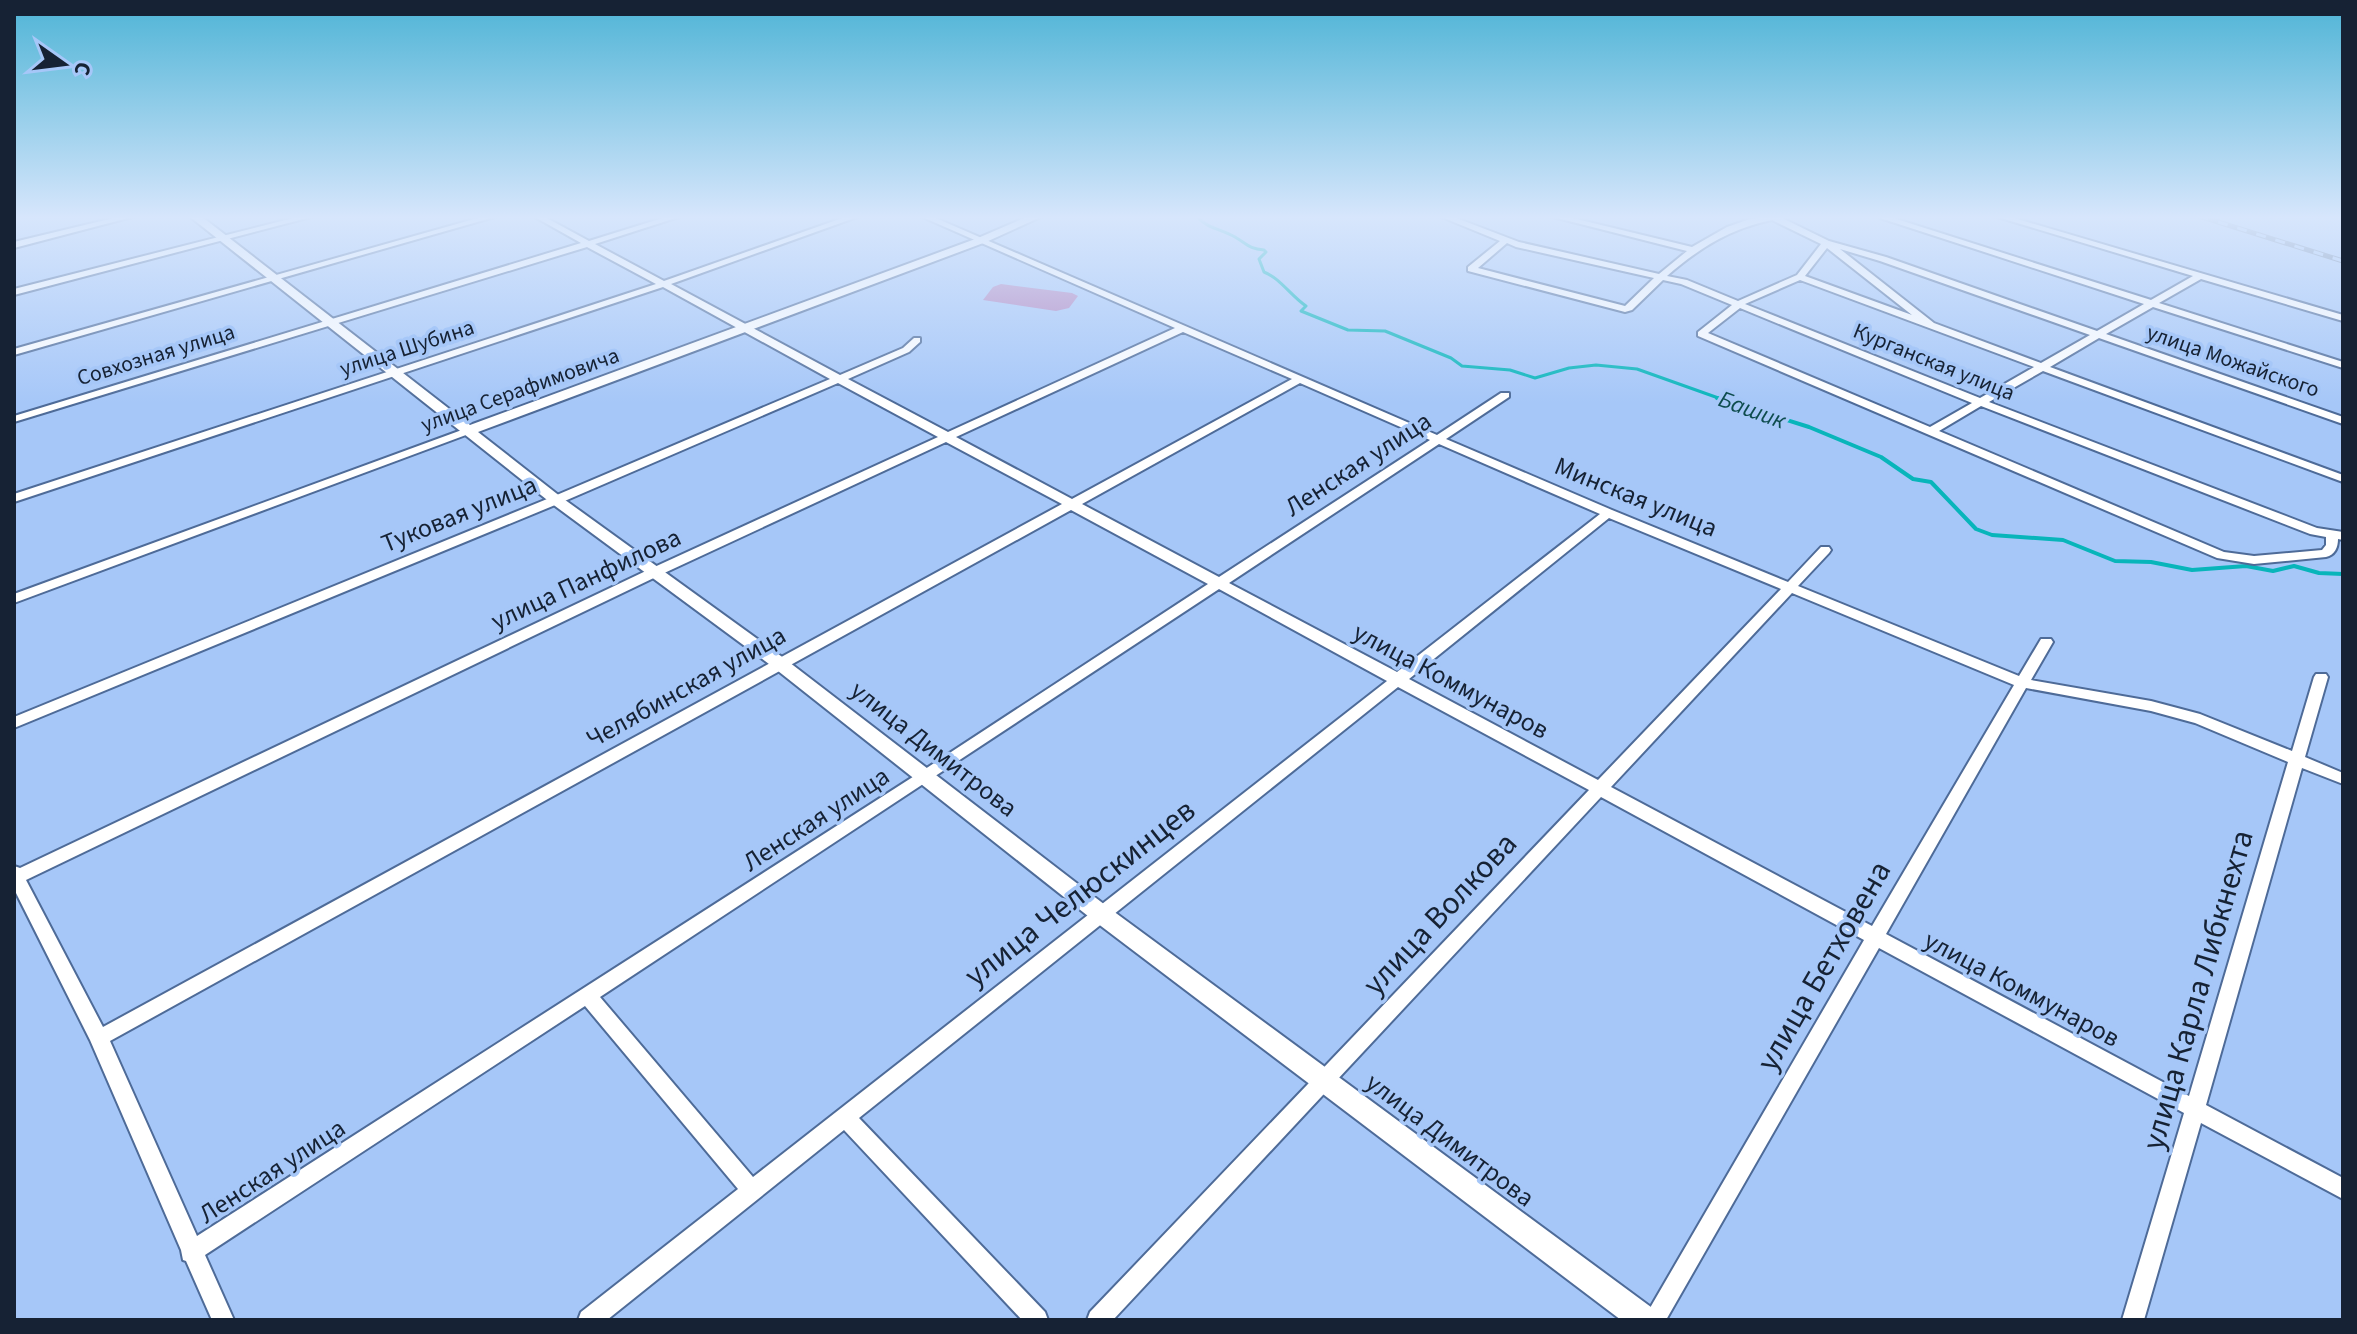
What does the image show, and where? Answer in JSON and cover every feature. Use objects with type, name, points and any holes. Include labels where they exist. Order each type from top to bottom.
[{"type":"street","points":[[14,292],[68,278]]},
{"type":"street","points":[[14,352],[273,278]]},
{"type":"street","name":"улица Димитрова","points":[[274,278],[556,500],[779,663],[1101,914],[1645,1320]]},
{"type":"street","name":"Совхозная улица","points":[[14,419],[472,278]]},
{"type":"street","name":"улица Коммунаров","points":[[654,278],[2343,1189]]},
{"type":"street","name":"улица Шубина","points":[[14,498],[680,278]]},
{"type":"street","name":"улица Серафимовича","points":[[14,599],[879,278]]},
{"type":"street","name":"Минская улица","points":[[1068,278],[1608,513],[2022,683],[2151,706],[2200,719],[2343,779]]},
{"type":"street","points":[[1507,278],[1625,309],[1656,278]]},
{"type":"street","name":"Курганская улица","points":[[1664,278],[1684,282],[1979,402],[2338,536]]},
{"type":"street","points":[[1797,278],[1739,305],[1701,334],[2221,555],[2254,560],[2326,553],[2338,536]]},
{"type":"street","points":[[1803,278],[2343,479]]},
{"type":"street","points":[[1871,278],[1930,325]]},
{"type":"street","name":"улица Можайского","points":[[1938,278],[2343,421]]},
{"type":"street","points":[[2071,278],[2343,365]]},
{"type":"street","points":[[1929,432],[2196,278]]},
{"type":"street","points":[[2208,278],[2343,318]]},
{"type":"street","name":"улица Панфилова","points":[[15,875],[944,436],[1181,329]]},
{"type":"street","name":"Туковая улица","points":[[14,723],[556,500],[906,350],[917,340]]},
{"type":"street","name":"Челябинская улица","points":[[99,1038],[1298,380]]},
{"type":"street","name":"Ленская улица","points":[[191,1252],[924,777],[1505,395]]},
{"type":"street","name":"улица Челюскинцев","points":[[589,1320],[1608,513]]},
{"type":"street","name":"улица Волкова","points":[[1098,1320],[1825,550]]},
{"type":"street","name":"улица Бетховена","points":[[1654,1320],[2046,642]]},
{"type":"street","name":"улица Карла Либкнехта","points":[[2133,1320],[2321,677]]},
{"type":"street","points":[[15,875],[99,1038],[223,1320]]},
{"type":"street","points":[[587,995],[752,1191]]},
{"type":"street","points":[[845,1117],[1037,1320]]},
{"type":"shaded area","points":[[1001,284],[1078,296],[1069,308],[1056,311],[983,300],[993,287]]},
{"type":"waterway","name":"Башик","points":[[1275,278],[1306,306],[1301,311],[1348,330],[1385,331],[1451,358],[1462,366],[1510,370],[1535,378],[1569,368],[1596,365],[1637,369],[1724,400]]},
{"type":"waterway","name":"Башик","points":[[1717,398],[1809,427],[1881,457],[1913,479],[1931,482],[1976,529],[1992,535],[2063,540],[2115,561],[2151,562],[2192,570],[2246,566],[2273,571],[2294,566],[2319,573],[2343,574]]}]
